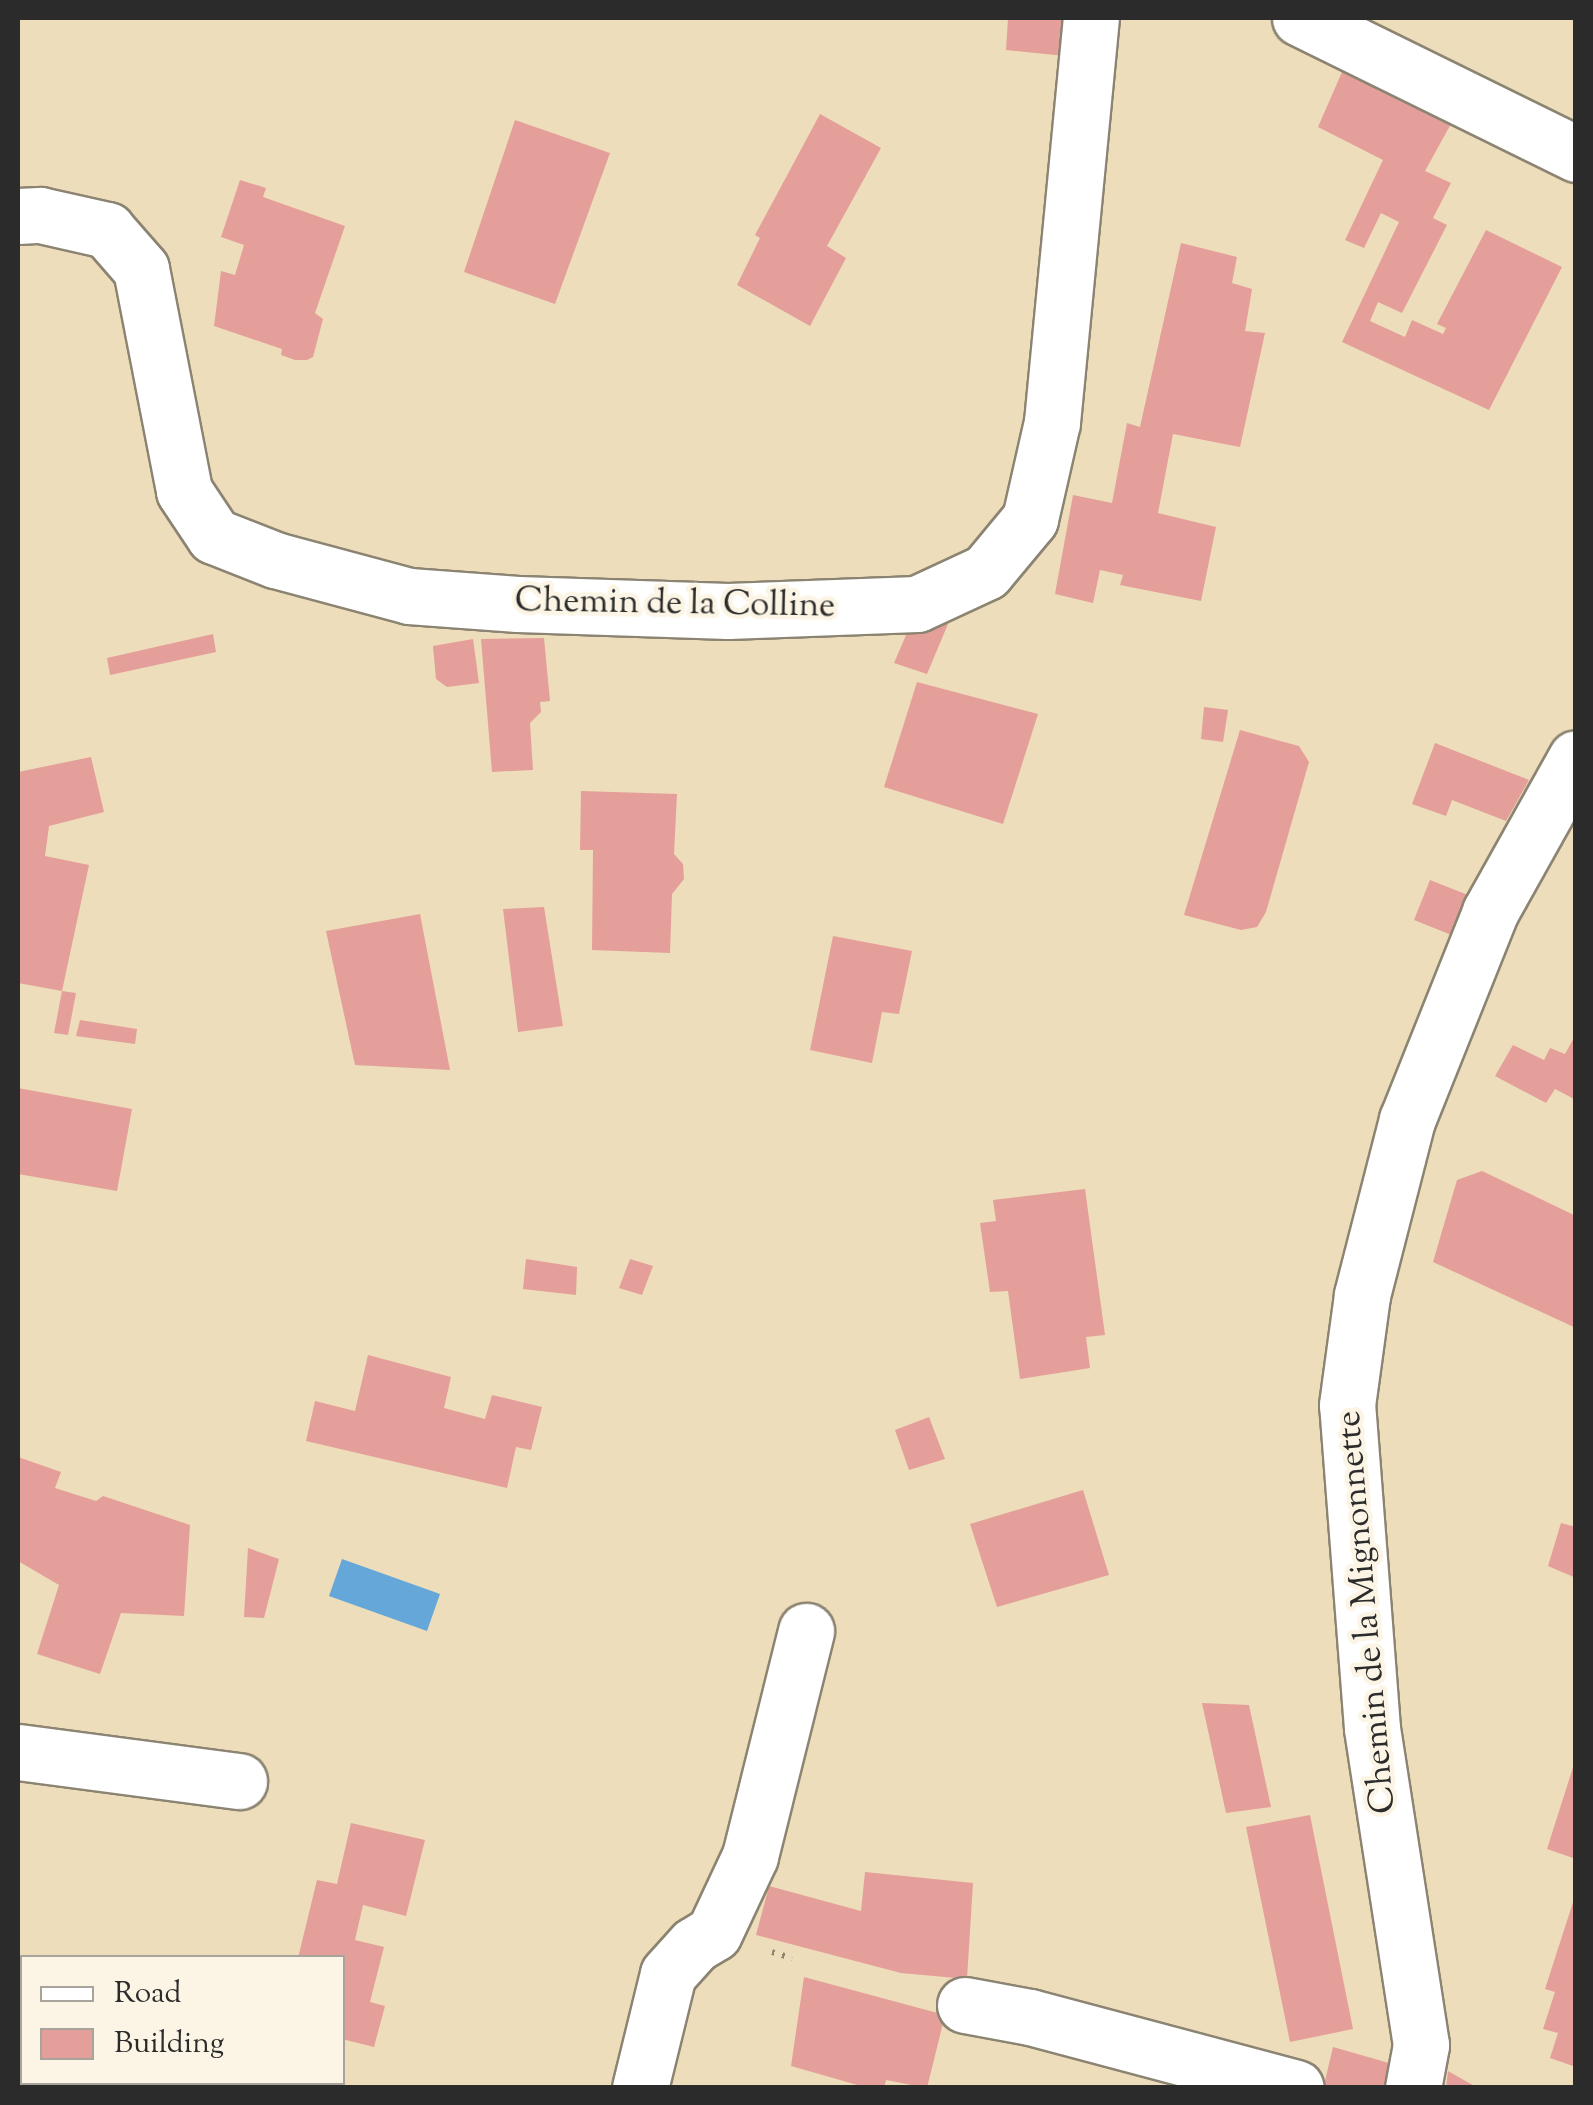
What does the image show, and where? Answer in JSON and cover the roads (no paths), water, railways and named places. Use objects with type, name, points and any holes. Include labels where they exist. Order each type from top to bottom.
[{"type":"street","name":"Chemin de la Colline","points":[[18,216],[40,215],[107,230],[140,268],[184,491],[214,536],[274,560],[409,596],[728,611],[916,604],[986,572],[1030,519],[1052,422],[1091,18]]},
{"type":"street","points":[[1300,18],[1576,154]]},
{"type":"street","name":"Chemin de la Mignonnette","points":[[1413,2088],[1422,2045],[1372,1728],[1347,1406],[1362,1295],[1407,1120],[1490,912],[1576,758]]},
{"type":"street","points":[[640,2088],[668,1974],[694,1945],[714,1933],[750,1856],[806,1631]]},
{"type":"street","points":[[18,1752],[239,1782]]},
{"type":"street","points":[[965,2005],[1030,2017],[1296,2088]]},
{"type":"water","points":[[342,1559],[440,1594],[427,1631],[329,1596]]}]
